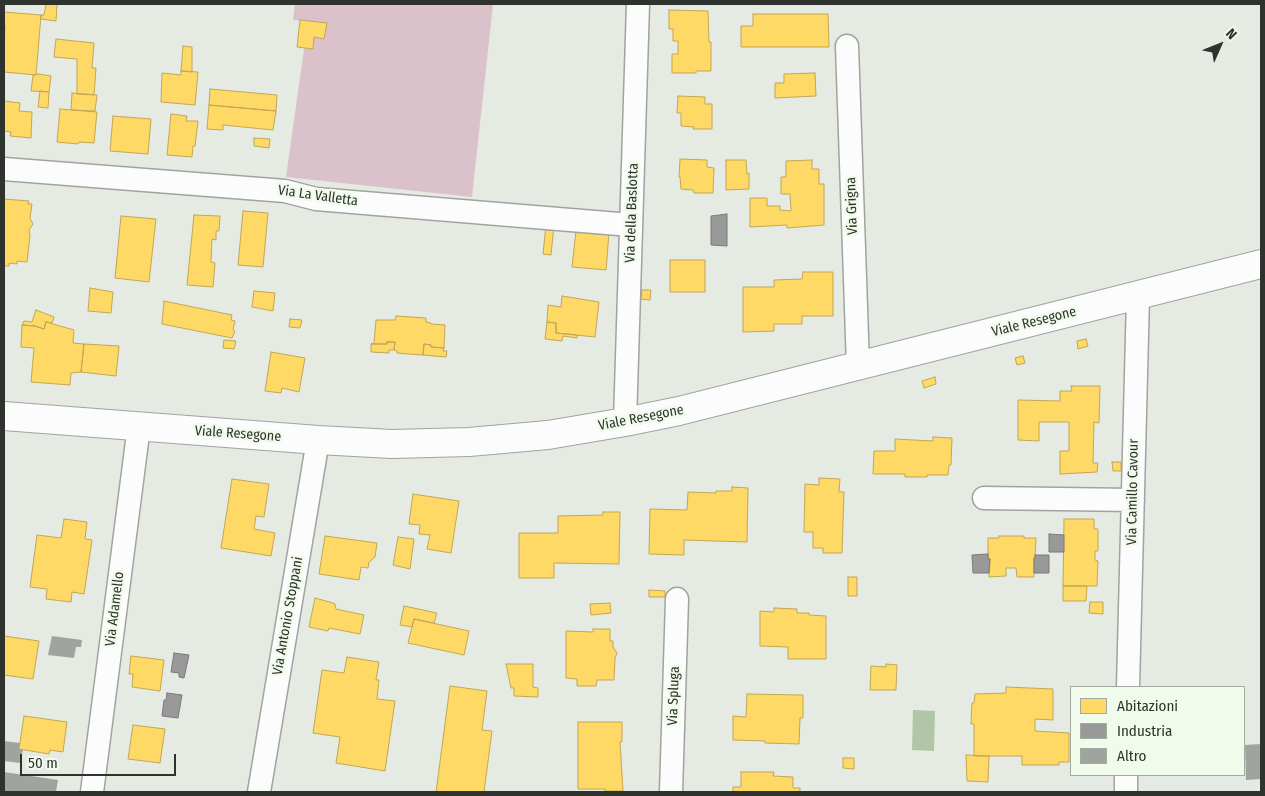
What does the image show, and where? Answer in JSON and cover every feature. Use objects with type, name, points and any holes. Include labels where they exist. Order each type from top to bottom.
[{"type":"street","name":"Via della Baslotta","points":[[625,422],[638,4]]},
{"type":"street","name":"Via Grigna","points":[[847,46],[858,366]]},
{"type":"street","name":"Via La Valletta","points":[[4,169],[285,191],[316,199],[631,225]]},
{"type":"street","name":"Viale Resegone","points":[[4,416],[392,444],[469,442],[548,435],[679,412],[1261,264]]},
{"type":"street","name":"Via Camillo Cavour","points":[[1128,686],[1138,296]]},
{"type":"street","name":"Via Adamello","points":[[92,792],[139,426]]},
{"type":"street","name":"Via Antonio Stoppani","points":[[259,792],[318,440]]},
{"type":"street","points":[[984,498],[1133,500]]},
{"type":"street","name":"Via Spluga","points":[[671,792],[677,599]]},
{"type":"street","points":[[1126,776],[1126,792]]},
{"type":"shaded area","points":[[295,4],[493,4],[472,197],[286,177],[308,21],[293,20]]},
{"type":"shaded area","points":[[913,710],[935,711],[934,751],[912,750]]},
{"type":"building: Abitazioni","points":[[46,4],[57,4],[56,21],[41,19],[41,15],[44,15]]},
{"type":"building: Abitazioni","points":[[669,10],[708,11],[711,71],[672,73],[672,54],[678,54],[678,41],[673,41],[673,29],[669,29]]},
{"type":"building: Abitazioni","points":[[4,12],[41,15],[36,75],[4,72]]},
{"type":"building: Abitazioni","points":[[753,14],[828,14],[829,47],[741,47],[741,26],[753,26]]},
{"type":"building: Abitazioni","points":[[300,20],[327,23],[324,39],[314,37],[313,49],[297,47]]},
{"type":"building: Abitazioni","points":[[56,39],[94,43],[92,68],[96,68],[94,95],[77,94],[77,59],[54,57]]},
{"type":"building: Abitazioni","points":[[183,46],[192,47],[192,72],[181,71]]},
{"type":"building: Abitazioni","points":[[181,71],[198,72],[195,105],[161,102],[162,73],[181,75]]},
{"type":"building: Abitazioni","points":[[815,73],[816,96],[775,98],[775,83],[784,83],[784,74]]},
{"type":"building: Abitazioni","points":[[33,75],[51,76],[49,92],[31,91]]},
{"type":"building: Abitazioni","points":[[210,89],[277,95],[276,111],[209,105]]},
{"type":"building: Abitazioni","points":[[40,91],[49,92],[48,108],[38,107]]},
{"type":"building: Abitazioni","points":[[72,93],[97,95],[95,111],[71,110]]},
{"type":"building: Abitazioni","points":[[678,96],[705,97],[705,104],[712,104],[712,129],[693,129],[694,127],[681,126],[681,113],[677,113]]},
{"type":"building: Abitazioni","points":[[4,101],[20,103],[19,111],[32,112],[31,138],[10,136],[11,132],[4,131]]},
{"type":"building: Abitazioni","points":[[209,105],[276,111],[273,130],[223,125],[223,130],[207,129]]},
{"type":"building: Abitazioni","points":[[60,109],[97,112],[94,143],[57,142]]},
{"type":"building: Abitazioni","points":[[171,114],[187,116],[186,121],[198,121],[192,157],[167,155]]},
{"type":"building: Abitazioni","points":[[113,116],[151,119],[148,154],[110,151]]},
{"type":"building: Abitazioni","points":[[254,138],[270,139],[269,148],[254,146]]},
{"type":"building: Abitazioni","points":[[680,159],[707,160],[707,167],[714,168],[713,193],[694,193],[693,190],[681,189],[679,177]]},
{"type":"building: Abitazioni","points":[[726,160],[746,160],[747,174],[749,173],[749,189],[726,190]]},
{"type":"building: Abitazioni","points":[[812,160],[812,169],[819,169],[819,184],[824,184],[824,225],[787,228],[787,225],[750,227],[750,198],[767,198],[767,206],[780,206],[780,210],[791,211],[790,194],[781,194],[781,177],[786,177],[786,161]]},
{"type":"building: Abitazioni","points":[[4,199],[29,201],[28,204],[32,204],[30,218],[33,224],[29,230],[27,262],[17,261],[17,264],[9,263],[9,266],[4,266]]},
{"type":"building: Abitazioni","points":[[243,211],[268,213],[263,267],[238,265]]},
{"type":"building: Abitazioni","points":[[194,215],[220,216],[216,240],[212,239],[211,262],[215,263],[213,287],[187,285]]},
{"type":"building: Abitazioni","points":[[121,216],[156,219],[149,282],[115,278]]},
{"type":"building: Abitazioni","points":[[546,225],[554,225],[551,255],[543,254]]},
{"type":"building: Abitazioni","points":[[576,231],[609,233],[606,270],[572,267]]},
{"type":"building: Abitazioni","points":[[670,260],[705,260],[705,292],[670,292]]},
{"type":"building: Abitazioni","points":[[803,272],[833,272],[833,316],[802,316],[802,324],[774,324],[774,331],[743,332],[743,287],[774,287],[774,280],[802,279]]},
{"type":"building: Abitazioni","points":[[90,288],[113,292],[111,313],[88,311]]},
{"type":"building: Abitazioni","points":[[642,290],[651,290],[650,300],[641,299]]},
{"type":"building: Abitazioni","points":[[254,291],[275,293],[273,311],[252,307]]},
{"type":"building: Abitazioni","points":[[562,296],[599,302],[595,337],[556,333],[556,323],[547,322],[548,305],[561,307]]},
{"type":"building: Abitazioni","points":[[164,301],[232,315],[231,320],[235,321],[233,330],[235,331],[232,338],[162,324]]},
{"type":"building: Abitazioni","points":[[36,310],[54,317],[52,323],[46,322],[44,329],[22,325],[24,321],[32,322]]},
{"type":"building: Abitazioni","points":[[396,316],[426,318],[426,322],[431,324],[445,325],[444,348],[431,347],[431,345],[424,344],[423,355],[397,353],[394,350],[395,342],[371,344],[374,343],[376,320],[395,320]]},
{"type":"building: Abitazioni","points":[[290,319],[302,320],[300,328],[289,327]]},
{"type":"building: Abitazioni","points":[[46,322],[74,330],[73,343],[84,344],[81,372],[71,373],[70,385],[31,382],[34,348],[21,347],[22,325],[44,329]]},
{"type":"building: Abitazioni","points":[[547,322],[556,323],[556,333],[577,335],[577,338],[563,336],[562,341],[545,339]]},
{"type":"building: Abitazioni","points":[[1086,339],[1088,346],[1078,349],[1077,341]]},
{"type":"building: Abitazioni","points":[[224,340],[236,341],[234,349],[223,348]]},
{"type":"building: Abitazioni","points":[[387,342],[395,342],[394,350],[389,350],[389,353],[371,352],[371,344],[387,344]]},
{"type":"building: Abitazioni","points":[[84,344],[119,346],[116,376],[81,372]]},
{"type":"building: Abitazioni","points":[[424,344],[431,345],[431,347],[444,348],[443,351],[447,351],[446,357],[423,355]]},
{"type":"building: Abitazioni","points":[[271,352],[305,358],[299,392],[282,388],[281,393],[265,391]]},
{"type":"building: Abitazioni","points":[[1023,356],[1025,363],[1017,365],[1015,358]]},
{"type":"building: Abitazioni","points":[[935,377],[936,384],[924,388],[922,381]]},
{"type":"building: Abitazioni","points":[[1071,386],[1100,386],[1099,423],[1094,422],[1093,463],[1098,463],[1097,472],[1060,474],[1060,451],[1069,451],[1069,422],[1039,422],[1039,441],[1018,440],[1018,400],[1060,401],[1060,391],[1072,391]]},
{"type":"building: Abitazioni","points":[[933,437],[952,438],[951,465],[949,465],[948,475],[905,477],[905,474],[873,474],[874,451],[895,451],[895,439],[933,441]]},
{"type":"building: Abitazioni","points":[[1112,462],[1121,462],[1121,471],[1113,471]]},
{"type":"building: Abitazioni","points":[[819,478],[840,479],[839,492],[844,492],[842,553],[823,553],[823,548],[813,548],[813,532],[804,532],[805,484],[819,485]]},
{"type":"building: Abitazioni","points":[[232,479],[269,484],[264,517],[256,516],[254,529],[275,533],[271,556],[221,548]]},
{"type":"building: Abitazioni","points":[[732,487],[748,488],[747,542],[684,540],[684,555],[649,554],[650,509],[687,510],[688,492],[716,493],[716,491],[732,491]]},
{"type":"building: Abitazioni","points":[[413,494],[459,501],[451,553],[427,549],[430,535],[419,534],[420,525],[409,524]]},
{"type":"building: Abitazioni","points":[[603,512],[620,512],[619,564],[554,563],[554,578],[519,578],[519,533],[558,533],[558,516],[603,515]]},
{"type":"building: Abitazioni","points":[[64,519],[87,522],[85,539],[92,540],[84,594],[72,592],[71,602],[46,599],[47,589],[30,587],[37,535],[61,538]]},
{"type":"building: Abitazioni","points":[[1064,519],[1094,519],[1094,529],[1098,529],[1098,551],[1095,551],[1095,560],[1098,561],[1097,586],[1063,586]]},
{"type":"building: Abitazioni","points":[[325,536],[377,543],[375,557],[369,562],[368,568],[361,567],[359,580],[319,574]]},
{"type":"building: Abitazioni","points":[[999,536],[1036,538],[1034,577],[1017,577],[1016,568],[1006,568],[1006,576],[989,577],[988,538],[999,538]]},
{"type":"building: Abitazioni","points":[[398,537],[414,539],[410,569],[393,565]]},
{"type":"building: Abitazioni","points":[[848,577],[857,577],[857,596],[848,596]]},
{"type":"building: Abitazioni","points":[[1063,586],[1087,586],[1086,601],[1063,601]]},
{"type":"building: Abitazioni","points":[[649,590],[665,591],[665,597],[649,597]]},
{"type":"building: Abitazioni","points":[[315,598],[335,604],[336,609],[364,615],[360,634],[329,628],[328,631],[309,627]]},
{"type":"building: Abitazioni","points":[[1090,602],[1103,602],[1103,614],[1089,613]]},
{"type":"building: Abitazioni","points":[[610,603],[611,613],[591,615],[590,604]]},
{"type":"building: Abitazioni","points":[[404,606],[437,613],[434,623],[414,619],[412,627],[400,625]]},
{"type":"building: Abitazioni","points":[[774,608],[797,609],[797,613],[826,616],[826,659],[788,659],[788,647],[760,646],[760,611],[774,612]]},
{"type":"building: Abitazioni","points":[[414,619],[469,631],[464,655],[408,643]]},
{"type":"building: Abitazioni","points":[[593,629],[610,629],[610,641],[613,641],[613,647],[617,653],[614,680],[597,680],[596,686],[577,686],[577,679],[566,678],[566,631],[593,632]]},
{"type":"building: Abitazioni","points":[[4,636],[39,641],[33,679],[4,675]]},
{"type":"building: Abitazioni","points":[[131,656],[164,660],[160,691],[132,687],[133,674],[129,674]]},
{"type":"building: Abitazioni","points":[[347,657],[379,662],[376,680],[379,680],[377,699],[395,701],[385,771],[336,763],[340,737],[313,733],[322,670],[344,673]]},
{"type":"building: Abitazioni","points":[[506,664],[533,664],[533,687],[538,688],[538,697],[514,696],[514,688],[511,688]]},
{"type":"building: Abitazioni","points":[[886,664],[897,665],[896,690],[870,690],[871,666],[886,667]]},
{"type":"building: Abitazioni","points":[[450,686],[487,691],[482,730],[492,731],[484,792],[436,792]]},
{"type":"building: Abitazioni","points":[[1006,687],[1053,689],[1053,720],[1035,719],[1035,731],[1069,733],[1069,762],[1059,762],[1059,765],[1022,765],[1022,756],[974,756],[974,724],[971,724],[972,703],[974,703],[975,694],[1006,693]]},
{"type":"building: Abitazioni","points":[[747,694],[803,695],[803,718],[800,718],[799,744],[733,740],[733,716],[746,717]]},
{"type":"building: Abitazioni","points":[[24,716],[67,722],[63,752],[50,750],[49,754],[19,749]]},
{"type":"building: Abitazioni","points":[[578,722],[622,722],[622,742],[620,742],[623,791],[578,789]]},
{"type":"building: Abitazioni","points":[[133,725],[165,729],[160,763],[128,759]]},
{"type":"building: Abitazioni","points":[[966,755],[989,756],[988,782],[967,781]]},
{"type":"building: Abitazioni","points":[[843,758],[854,758],[854,769],[843,768]]},
{"type":"building: Abitazioni","points":[[741,772],[774,772],[773,776],[793,777],[793,788],[800,788],[800,792],[733,792],[733,787],[741,787]]},
{"type":"building: Industria","points":[[727,214],[727,246],[711,245],[711,216]]},
{"type":"building: Industria","points":[[1049,534],[1064,535],[1064,552],[1049,552]]},
{"type":"building: Industria","points":[[988,554],[988,559],[990,559],[989,573],[973,573],[972,555]]},
{"type":"building: Industria","points":[[1035,555],[1049,555],[1049,573],[1034,573]]},
{"type":"building: Industria","points":[[174,653],[189,655],[184,678],[179,677],[179,673],[171,672]]},
{"type":"building: Industria","points":[[167,693],[182,695],[178,718],[162,716]]},
{"type":"building: Altro","points":[[52,636],[82,640],[81,647],[76,647],[74,658],[48,655]]},
{"type":"building: Altro","points":[[4,741],[20,743],[19,749],[23,750],[20,763],[4,761]]},
{"type":"building: Altro","points":[[1261,744],[1261,779],[1246,780],[1245,745]]},
{"type":"building: Altro","points":[[4,772],[58,780],[56,792],[4,792]]}]
